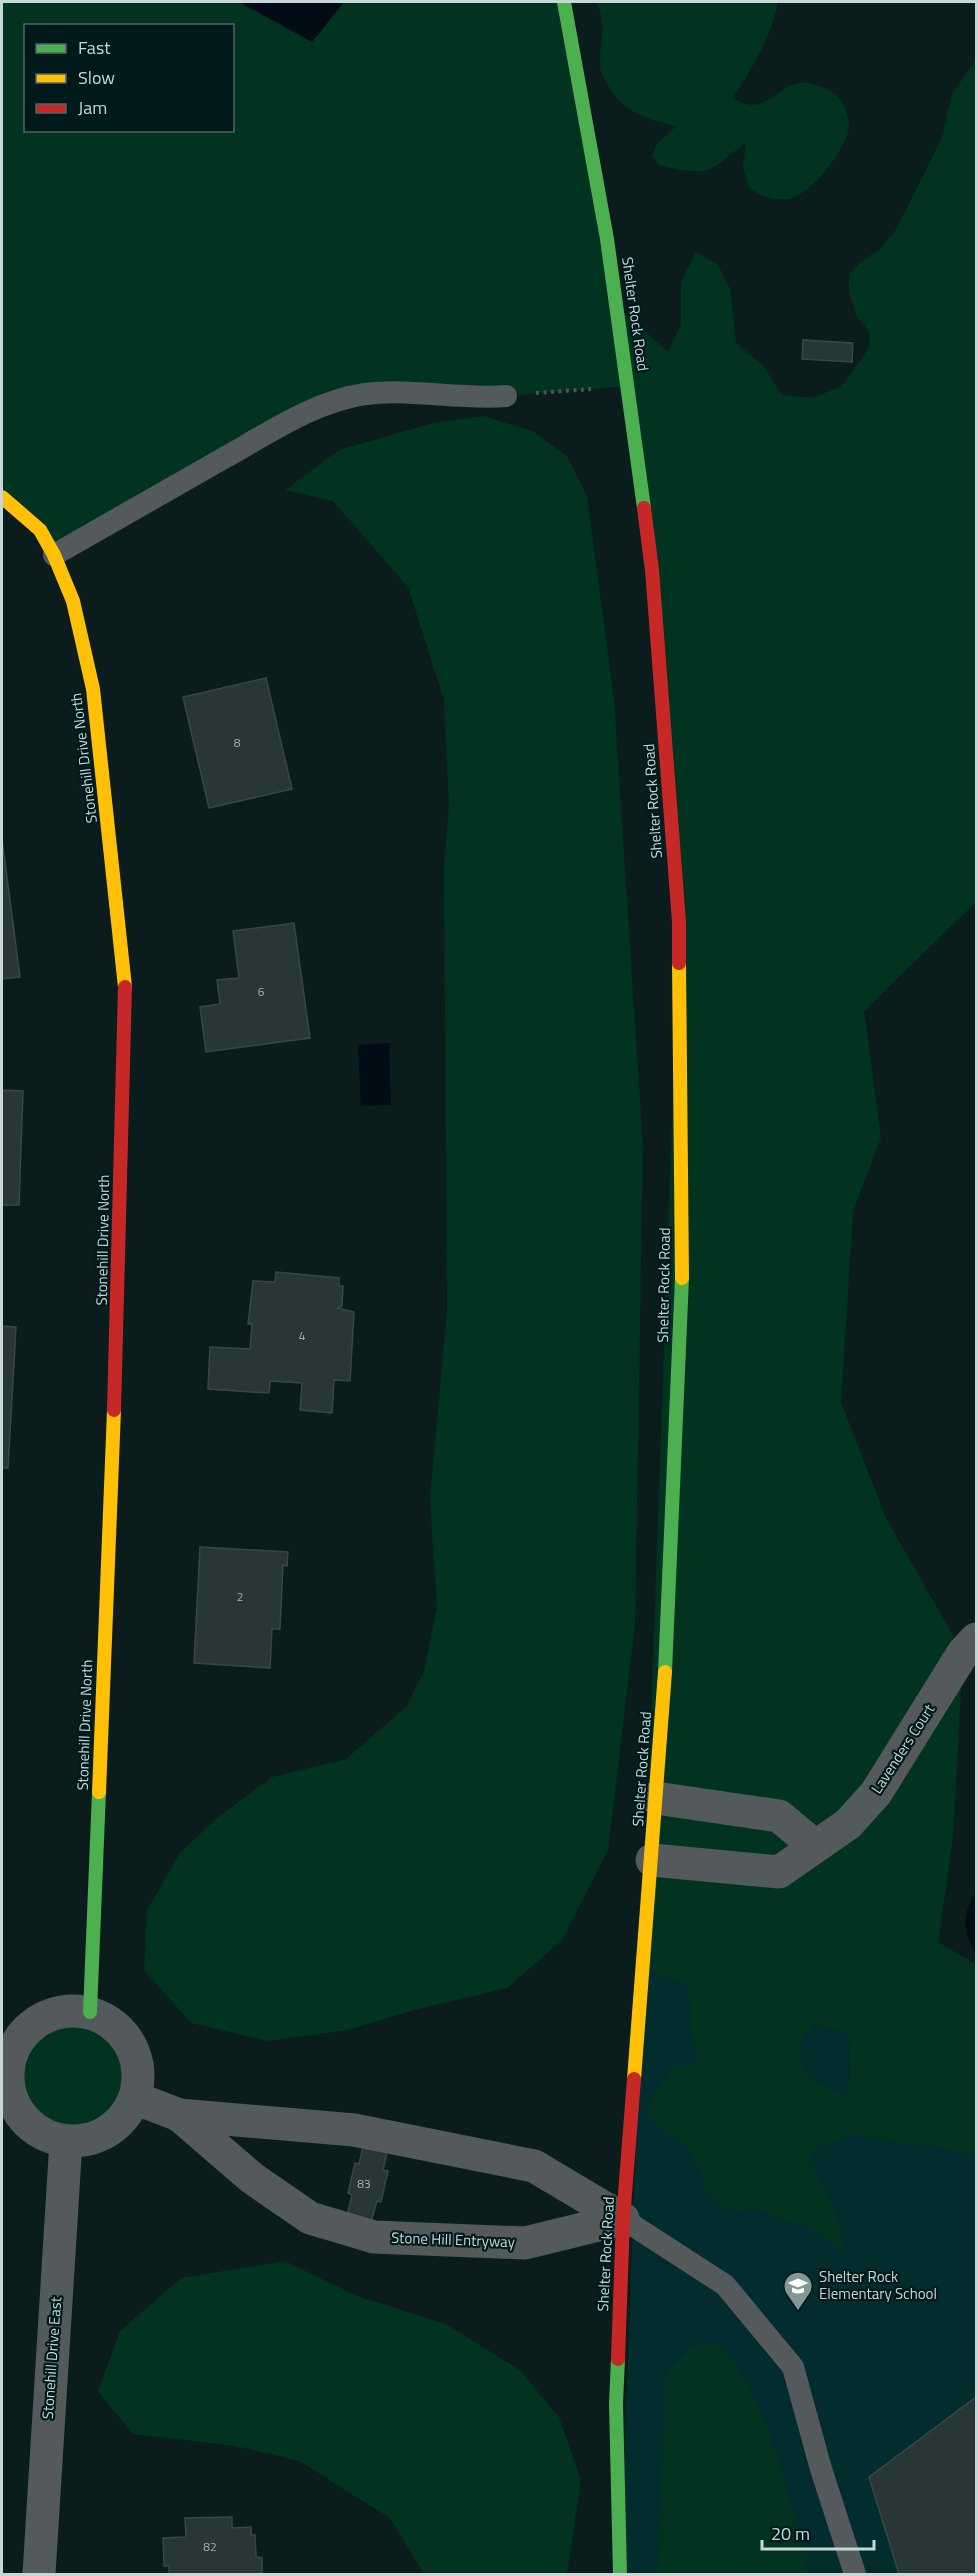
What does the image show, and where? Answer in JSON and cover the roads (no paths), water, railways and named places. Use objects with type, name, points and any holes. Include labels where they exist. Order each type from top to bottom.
[{"type":"main road","name":"Shelter Rock Road","points":[[564,2],[607,239],[629,386],[652,570],[679,922],[682,1284],[667,1643],[623,2219],[616,2403],[620,2574]]},
{"type":"main road","name":"Stonehill Drive North","points":[[2,497],[39,530],[54,555],[73,601],[93,689],[125,991],[116,1371],[90,2012]]},
{"type":"street","name":"Lavenders Court","points":[[652,1860],[779,1872],[848,1824],[876,1793],[963,1653],[976,1638]]},
{"type":"street","points":[[656,1798],[779,1816],[815,1846]]},
{"type":"street","points":[[69,2010],[90,2012],[109,2021],[125,2036],[135,2055],[139,2076],[135,2098],[124,2117],[108,2132],[88,2140],[66,2141],[45,2135],[26,2122],[14,2104],[4,2082],[16,2042],[30,2025],[48,2015],[69,2010]]},
{"type":"street","name":"Stone Hill Entryway","points":[[135,2098],[179,2115],[354,2130],[534,2166],[623,2219]]},
{"type":"street","name":"Stone Hill Entryway","points":[[179,2115],[252,2178],[310,2218],[374,2236],[525,2243],[623,2219]]},
{"type":"street","name":"Stonehill Drive East","points":[[39,2574],[66,2141]]},
{"type":"lane","points":[[54,555],[280,427],[322,406],[364,394],[437,392],[471,399],[506,396]]},
{"type":"lane","points":[[623,2219],[725,2285],[793,2367],[821,2469],[855,2574]]},
{"type":"place","name":"Shelter Rock Elementary School","points":[[798,2312]]}]
